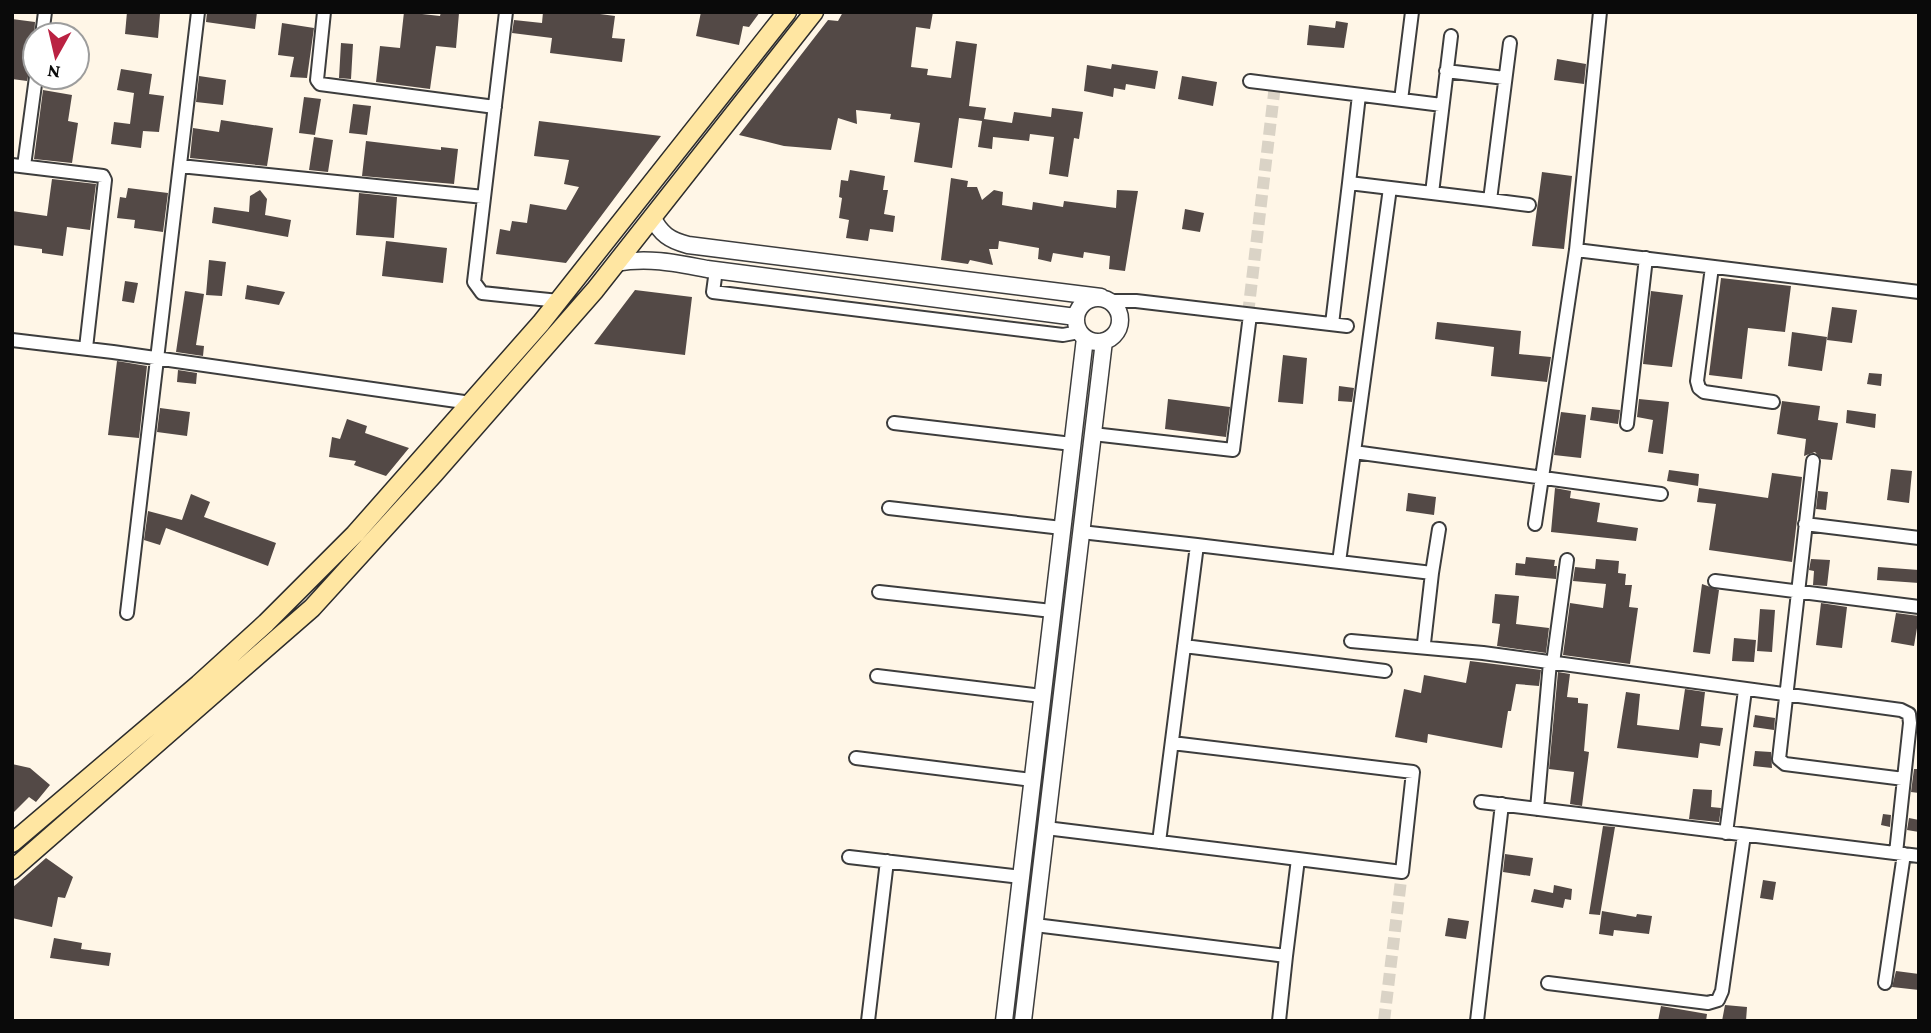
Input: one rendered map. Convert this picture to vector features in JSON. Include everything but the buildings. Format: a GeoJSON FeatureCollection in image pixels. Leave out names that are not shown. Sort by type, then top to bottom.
{"type":"FeatureCollection","features":[{"type":"Feature","properties":{"kind":"main road"},"geometry":{"type":"LineString","coordinates":[[12,843],[200,684],[355,534],[559,301],[787,12]]}},
{"type":"Feature","properties":{"kind":"main road"},"geometry":{"type":"LineString","coordinates":[[12,870],[312,608],[434,474],[616,263],[814,12]]}},
{"type":"Feature","properties":{"kind":"main road"},"geometry":{"type":"LineString","coordinates":[[679,148],[702,155]]}},
{"type":"Feature","properties":{"kind":"main road"},"geometry":{"type":"LineString","coordinates":[[418,463],[434,474]]}},
{"type":"Feature","properties":{"kind":"main road"},"geometry":{"type":"LineString","coordinates":[[266,623],[281,636]]}},
{"type":"Feature","properties":{"kind":"street"},"geometry":{"type":"LineString","coordinates":[[127,613],[198,12]]}},
{"type":"Feature","properties":{"kind":"street"},"geometry":{"type":"LineString","coordinates":[[324,12],[317,80],[320,84],[495,107]]}},
{"type":"Feature","properties":{"kind":"street"},"geometry":{"type":"LineString","coordinates":[[506,12],[474,282],[482,293],[559,301]]}},
{"type":"Feature","properties":{"kind":"street"},"geometry":{"type":"LineString","coordinates":[[1401,100],[1412,12]]}},
{"type":"Feature","properties":{"kind":"street"},"geometry":{"type":"LineString","coordinates":[[1535,524],[1576,250],[1600,12]]}},
{"type":"Feature","properties":{"kind":"street"},"geometry":{"type":"LineString","coordinates":[[1432,193],[1451,36]]}},
{"type":"Feature","properties":{"kind":"street"},"geometry":{"type":"LineString","coordinates":[[1490,200],[1510,44]]}},
{"type":"Feature","properties":{"kind":"street"},"geometry":{"type":"LineString","coordinates":[[1446,71],[1505,78]]}},
{"type":"Feature","properties":{"kind":"street"},"geometry":{"type":"LineString","coordinates":[[1250,81],[1442,105]]}},
{"type":"Feature","properties":{"kind":"street"},"geometry":{"type":"LineString","coordinates":[[33,91],[18,166],[103,176],[105,180],[86,348]]}},
{"type":"Feature","properties":{"kind":"street"},"geometry":{"type":"LineString","coordinates":[[1332,324],[1359,95]]}},
{"type":"Feature","properties":{"kind":"street"},"geometry":{"type":"LineString","coordinates":[[180,166],[484,197]]}},
{"type":"Feature","properties":{"kind":"street"},"geometry":{"type":"LineString","coordinates":[[1349,183],[1528,205]]}},
{"type":"Feature","properties":{"kind":"street"},"geometry":{"type":"LineString","coordinates":[[1339,562],[1390,188]]}},
{"type":"Feature","properties":{"kind":"street"},"geometry":{"type":"LineString","coordinates":[[652,217],[660,232],[671,241],[688,245],[1106,299],[1347,326]]}},
{"type":"Feature","properties":{"kind":"street"},"geometry":{"type":"LineString","coordinates":[[1576,250],[1919,292]]}},
{"type":"Feature","properties":{"kind":"street"},"geometry":{"type":"LineString","coordinates":[[1627,424],[1646,258]]}},
{"type":"Feature","properties":{"kind":"street"},"geometry":{"type":"LineString","coordinates":[[616,263],[646,259],[1080,329],[1098,342],[1113,336],[1118,328],[1120,318],[1117,308],[1106,299],[1084,302],[1080,329],[1072,444],[1004,1021]]}},
{"type":"Feature","properties":{"kind":"street"},"geometry":{"type":"LineString","coordinates":[[1712,267],[1697,381],[1699,388],[1704,392],[1773,402]]}},
{"type":"Feature","properties":{"kind":"street"},"geometry":{"type":"LineString","coordinates":[[716,270],[713,292],[1063,335],[1080,329]]}},
{"type":"Feature","properties":{"kind":"street"},"geometry":{"type":"LineString","coordinates":[[1093,434],[1233,450],[1250,314]]}},
{"type":"Feature","properties":{"kind":"street"},"geometry":{"type":"LineString","coordinates":[[12,340],[86,348],[471,403]]}},
{"type":"Feature","properties":{"kind":"street"},"geometry":{"type":"LineString","coordinates":[[1023,1021],[1104,341]]}},
{"type":"Feature","properties":{"kind":"street"},"geometry":{"type":"LineString","coordinates":[[894,424],[1072,444]]}},
{"type":"Feature","properties":{"kind":"street"},"geometry":{"type":"LineString","coordinates":[[1354,452],[1661,494]]}},
{"type":"Feature","properties":{"kind":"street"},"geometry":{"type":"LineString","coordinates":[[1813,461],[1779,759],[1782,762],[1904,779]]}},
{"type":"Feature","properties":{"kind":"street"},"geometry":{"type":"LineString","coordinates":[[889,508],[1062,528]]}},
{"type":"Feature","properties":{"kind":"street"},"geometry":{"type":"LineString","coordinates":[[1805,524],[1919,538]]}},
{"type":"Feature","properties":{"kind":"street"},"geometry":{"type":"LineString","coordinates":[[1424,643],[1439,529]]}},
{"type":"Feature","properties":{"kind":"street"},"geometry":{"type":"LineString","coordinates":[[1081,532],[1432,573]]}},
{"type":"Feature","properties":{"kind":"street"},"geometry":{"type":"LineString","coordinates":[[1159,842],[1198,545]]}},
{"type":"Feature","properties":{"kind":"street"},"geometry":{"type":"LineString","coordinates":[[1536,809],[1552,663],[1567,560]]}},
{"type":"Feature","properties":{"kind":"street"},"geometry":{"type":"LineString","coordinates":[[1715,581],[1919,607]]}},
{"type":"Feature","properties":{"kind":"street"},"geometry":{"type":"LineString","coordinates":[[879,592],[1052,611]]}},
{"type":"Feature","properties":{"kind":"street"},"geometry":{"type":"LineString","coordinates":[[1351,642],[1483,653],[1901,710],[1909,714],[1900,854],[1885,983]]}},
{"type":"Feature","properties":{"kind":"street"},"geometry":{"type":"LineString","coordinates":[[1184,646],[1385,671]]}},
{"type":"Feature","properties":{"kind":"street"},"geometry":{"type":"LineString","coordinates":[[877,676],[1042,696]]}},
{"type":"Feature","properties":{"kind":"street"},"geometry":{"type":"LineString","coordinates":[[1726,833],[1745,690]]}},
{"type":"Feature","properties":{"kind":"street"},"geometry":{"type":"LineString","coordinates":[[1046,828],[1402,872],[1414,766],[1172,743]]}},
{"type":"Feature","properties":{"kind":"street"},"geometry":{"type":"LineString","coordinates":[[856,758],[1032,779]]}},
{"type":"Feature","properties":{"kind":"street"},"geometry":{"type":"LineString","coordinates":[[1481,802],[1919,856]]}},
{"type":"Feature","properties":{"kind":"street"},"geometry":{"type":"LineString","coordinates":[[1477,1021],[1502,804]]}},
{"type":"Feature","properties":{"kind":"street"},"geometry":{"type":"LineString","coordinates":[[1548,983],[1708,1003],[1718,1000],[1722,991],[1744,835]]}},
{"type":"Feature","properties":{"kind":"street"},"geometry":{"type":"LineString","coordinates":[[849,857],[1021,877]]}},
{"type":"Feature","properties":{"kind":"street"},"geometry":{"type":"LineString","coordinates":[[1279,1021],[1298,859]]}},
{"type":"Feature","properties":{"kind":"street"},"geometry":{"type":"LineString","coordinates":[[868,1021],[887,861]]}},
{"type":"Feature","properties":{"kind":"street"},"geometry":{"type":"LineString","coordinates":[[1035,925],[1286,956]]}},
{"type":"Feature","properties":{"kind":"tunnel"},"geometry":{"type":"LineString","coordinates":[[1248,314],[1275,85]]}},
{"type":"Feature","properties":{"kind":"tunnel"},"geometry":{"type":"LineString","coordinates":[[1384,1021],[1402,872]]}}]}
